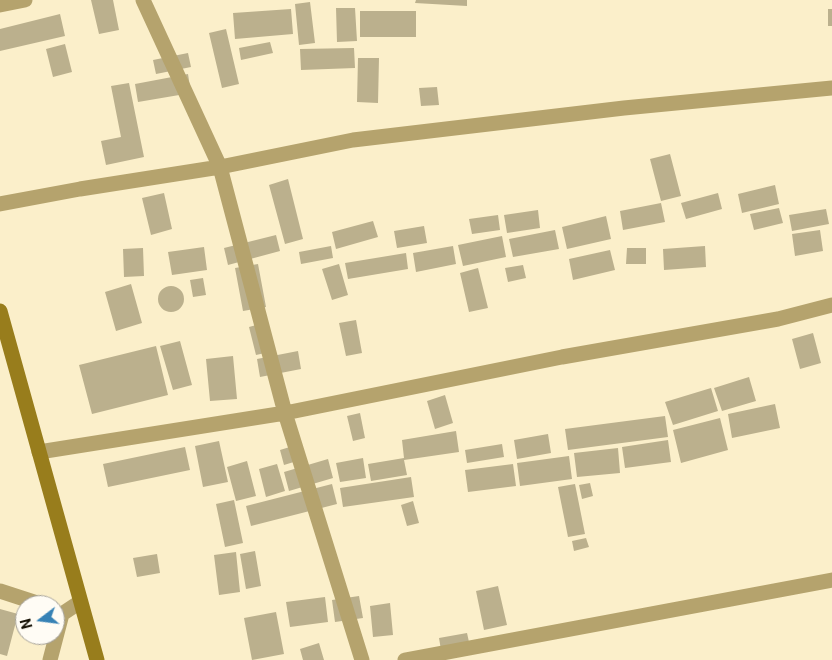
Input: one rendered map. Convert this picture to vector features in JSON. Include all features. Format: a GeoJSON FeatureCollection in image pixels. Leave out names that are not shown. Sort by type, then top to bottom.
{"type":"FeatureCollection","features":[{"type":"Feature","properties":{"kind":"street"},"geometry":{"type":"LineString","coordinates":[[0,5],[25,0]]}},
{"type":"Feature","properties":{"kind":"street"},"geometry":{"type":"LineString","coordinates":[[143,0],[220,167],[285,413],[362,660]]}},
{"type":"Feature","properties":{"kind":"street"},"geometry":{"type":"LineString","coordinates":[[0,204],[80,189],[220,167],[353,140],[624,108],[832,88]]}},
{"type":"Feature","properties":{"kind":"street"},"geometry":{"type":"LineString","coordinates":[[39,452],[285,413],[562,357],[778,319],[832,306]]}},
{"type":"Feature","properties":{"kind":"street"},"geometry":{"type":"LineString","coordinates":[[0,311],[6,354],[39,452],[97,660]]}},
{"type":"Feature","properties":{"kind":"street"},"geometry":{"type":"LineString","coordinates":[[405,660],[832,580]]}},
{"type":"Feature","properties":{"kind":"street"},"geometry":{"type":"LineString","coordinates":[[0,591],[15,596]]}},
{"type":"Feature","properties":{"kind":"street"},"geometry":{"type":"LineString","coordinates":[[65,609],[80,602]]}},
{"type":"Feature","properties":{"kind":"street"},"geometry":{"type":"LineString","coordinates":[[50,660],[53,645]]}},
{"type":"Feature","properties":{"kind":"building"},"geometry":{"type":"Polygon","coordinates":[[[91,0],[113,0],[119,30],[99,34],[91,0]]]}},
{"type":"Feature","properties":{"kind":"building"},"geometry":{"type":"Polygon","coordinates":[[[416,0],[467,0],[467,6],[415,3],[416,0]]]}},
{"type":"Feature","properties":{"kind":"building"},"geometry":{"type":"Polygon","coordinates":[[[310,2],[315,43],[299,45],[295,4],[310,2]]]}},
{"type":"Feature","properties":{"kind":"building"},"geometry":{"type":"Polygon","coordinates":[[[336,8],[355,8],[357,41],[337,42],[336,8]]]}},
{"type":"Feature","properties":{"kind":"building"},"geometry":{"type":"Polygon","coordinates":[[[291,9],[293,34],[235,39],[233,13],[291,9]]]}},
{"type":"Feature","properties":{"kind":"building"},"geometry":{"type":"Polygon","coordinates":[[[828,9],[832,9],[832,26],[828,26],[828,9]]]}},
{"type":"Feature","properties":{"kind":"building"},"geometry":{"type":"Polygon","coordinates":[[[360,11],[416,11],[416,37],[360,37],[360,11]]]}},
{"type":"Feature","properties":{"kind":"building"},"geometry":{"type":"Polygon","coordinates":[[[60,14],[65,36],[0,51],[0,29],[60,14]]]}},
{"type":"Feature","properties":{"kind":"building"},"geometry":{"type":"Polygon","coordinates":[[[226,29],[239,84],[222,88],[209,33],[226,29]]]}},
{"type":"Feature","properties":{"kind":"building"},"geometry":{"type":"Polygon","coordinates":[[[270,42],[273,53],[241,60],[239,48],[270,42]]]}},
{"type":"Feature","properties":{"kind":"building"},"geometry":{"type":"Polygon","coordinates":[[[65,44],[72,72],[53,77],[46,49],[65,44]]]}},
{"type":"Feature","properties":{"kind":"building"},"geometry":{"type":"Polygon","coordinates":[[[354,48],[355,68],[301,70],[300,49],[354,48]]]}},
{"type":"Feature","properties":{"kind":"building"},"geometry":{"type":"Polygon","coordinates":[[[188,53],[191,67],[156,74],[153,60],[188,53]]]}},
{"type":"Feature","properties":{"kind":"building"},"geometry":{"type":"Polygon","coordinates":[[[358,58],[379,58],[378,103],[357,102],[358,58]]]}},
{"type":"Feature","properties":{"kind":"building"},"geometry":{"type":"Polygon","coordinates":[[[188,74],[191,93],[138,102],[135,84],[188,74]]]}},
{"type":"Feature","properties":{"kind":"building"},"geometry":{"type":"Polygon","coordinates":[[[129,83],[144,157],[106,165],[101,141],[121,137],[111,86],[129,83]]]}},
{"type":"Feature","properties":{"kind":"building"},"geometry":{"type":"Polygon","coordinates":[[[437,87],[439,105],[421,106],[419,88],[437,87]]]}},
{"type":"Feature","properties":{"kind":"building"},"geometry":{"type":"Polygon","coordinates":[[[670,154],[681,196],[661,201],[650,159],[670,154]]]}},
{"type":"Feature","properties":{"kind":"building"},"geometry":{"type":"Polygon","coordinates":[[[288,179],[303,239],[285,244],[269,185],[288,179]]]}},
{"type":"Feature","properties":{"kind":"building"},"geometry":{"type":"Polygon","coordinates":[[[775,185],[779,204],[742,213],[738,194],[775,185]]]}},
{"type":"Feature","properties":{"kind":"building"},"geometry":{"type":"Polygon","coordinates":[[[164,193],[172,229],[151,235],[142,198],[164,193]]]}},
{"type":"Feature","properties":{"kind":"building"},"geometry":{"type":"Polygon","coordinates":[[[718,193],[722,209],[686,219],[681,203],[718,193]]]}},
{"type":"Feature","properties":{"kind":"building"},"geometry":{"type":"Polygon","coordinates":[[[661,203],[665,222],[623,230],[620,211],[661,203]]]}},
{"type":"Feature","properties":{"kind":"building"},"geometry":{"type":"Polygon","coordinates":[[[779,208],[783,223],[754,230],[750,214],[779,208]]]}},
{"type":"Feature","properties":{"kind":"building"},"geometry":{"type":"Polygon","coordinates":[[[826,209],[829,224],[792,231],[789,215],[826,209]]]}},
{"type":"Feature","properties":{"kind":"building"},"geometry":{"type":"Polygon","coordinates":[[[538,210],[540,228],[507,233],[504,215],[538,210]]]}},
{"type":"Feature","properties":{"kind":"building"},"geometry":{"type":"Polygon","coordinates":[[[498,215],[500,230],[472,234],[469,219],[498,215]]]}},
{"type":"Feature","properties":{"kind":"building"},"geometry":{"type":"Polygon","coordinates":[[[606,216],[611,239],[567,249],[562,227],[606,216]]]}},
{"type":"Feature","properties":{"kind":"building"},"geometry":{"type":"Polygon","coordinates":[[[373,221],[378,237],[336,249],[332,232],[373,221]]]}},
{"type":"Feature","properties":{"kind":"building"},"geometry":{"type":"Polygon","coordinates":[[[424,226],[427,243],[397,248],[394,231],[424,226]]]}},
{"type":"Feature","properties":{"kind":"building"},"geometry":{"type":"Polygon","coordinates":[[[555,230],[559,249],[513,257],[509,239],[555,230]]]}},
{"type":"Feature","properties":{"kind":"building"},"geometry":{"type":"Polygon","coordinates":[[[820,230],[823,251],[795,256],[792,234],[820,230]]]}},
{"type":"Feature","properties":{"kind":"building"},"geometry":{"type":"Polygon","coordinates":[[[276,235],[280,251],[228,265],[224,248],[276,235]]]}},
{"type":"Feature","properties":{"kind":"building"},"geometry":{"type":"Polygon","coordinates":[[[502,236],[506,257],[463,266],[458,245],[502,236]]]}},
{"type":"Feature","properties":{"kind":"building"},"geometry":{"type":"Polygon","coordinates":[[[331,246],[333,258],[301,264],[299,252],[331,246]]]}},
{"type":"Feature","properties":{"kind":"building"},"geometry":{"type":"Polygon","coordinates":[[[453,246],[456,264],[416,272],[413,253],[453,246]]]}},
{"type":"Feature","properties":{"kind":"building"},"geometry":{"type":"Polygon","coordinates":[[[705,246],[706,267],[664,270],[663,249],[705,246]]]}},
{"type":"Feature","properties":{"kind":"building"},"geometry":{"type":"Polygon","coordinates":[[[204,247],[207,270],[172,275],[168,252],[204,247]]]}},
{"type":"Feature","properties":{"kind":"building"},"geometry":{"type":"Polygon","coordinates":[[[143,248],[144,276],[124,277],[123,249],[143,248]]]}},
{"type":"Feature","properties":{"kind":"building"},"geometry":{"type":"Polygon","coordinates":[[[627,248],[646,248],[646,264],[626,264],[627,248]]]}},
{"type":"Feature","properties":{"kind":"building"},"geometry":{"type":"Polygon","coordinates":[[[610,250],[615,270],[573,280],[569,259],[610,250]]]}},
{"type":"Feature","properties":{"kind":"building"},"geometry":{"type":"Polygon","coordinates":[[[406,253],[408,269],[348,279],[345,263],[406,253]]]}},
{"type":"Feature","properties":{"kind":"building"},"geometry":{"type":"Polygon","coordinates":[[[258,264],[266,307],[243,311],[235,268],[258,264]]]}},
{"type":"Feature","properties":{"kind":"building"},"geometry":{"type":"Polygon","coordinates":[[[339,264],[348,295],[332,300],[322,269],[339,264]]]}},
{"type":"Feature","properties":{"kind":"building"},"geometry":{"type":"Polygon","coordinates":[[[523,265],[526,278],[508,282],[505,268],[523,265]]]}},
{"type":"Feature","properties":{"kind":"building"},"geometry":{"type":"Polygon","coordinates":[[[478,268],[488,308],[469,312],[460,273],[478,268]]]}},
{"type":"Feature","properties":{"kind":"building"},"geometry":{"type":"Polygon","coordinates":[[[203,278],[206,295],[193,297],[190,280],[203,278]]]}},
{"type":"Feature","properties":{"kind":"building"},"geometry":{"type":"Polygon","coordinates":[[[131,284],[142,323],[116,331],[105,292],[131,284]]]}},
{"type":"Feature","properties":{"kind":"building"},"geometry":{"type":"Polygon","coordinates":[[[171,286],[180,290],[184,299],[180,308],[171,312],[162,308],[158,299],[162,290],[171,286]]]}},
{"type":"Feature","properties":{"kind":"building"},"geometry":{"type":"Polygon","coordinates":[[[356,320],[362,353],[346,356],[339,323],[356,320]]]}},
{"type":"Feature","properties":{"kind":"building"},"geometry":{"type":"Polygon","coordinates":[[[267,322],[274,351],[256,355],[249,327],[267,322]]]}},
{"type":"Feature","properties":{"kind":"building"},"geometry":{"type":"Polygon","coordinates":[[[813,333],[821,363],[800,369],[792,339],[813,333]]]}},
{"type":"Feature","properties":{"kind":"building"},"geometry":{"type":"Polygon","coordinates":[[[180,341],[192,385],[173,390],[160,346],[180,341]]]}},
{"type":"Feature","properties":{"kind":"building"},"geometry":{"type":"Polygon","coordinates":[[[156,346],[168,395],[92,414],[79,365],[156,346]]]}},
{"type":"Feature","properties":{"kind":"building"},"geometry":{"type":"Polygon","coordinates":[[[298,351],[301,369],[260,377],[257,359],[298,351]]]}},
{"type":"Feature","properties":{"kind":"building"},"geometry":{"type":"Polygon","coordinates":[[[233,356],[237,399],[210,401],[206,359],[233,356]]]}},
{"type":"Feature","properties":{"kind":"building"},"geometry":{"type":"Polygon","coordinates":[[[749,377],[756,401],[722,411],[714,388],[749,377]]]}},
{"type":"Feature","properties":{"kind":"building"},"geometry":{"type":"Polygon","coordinates":[[[711,388],[718,411],[673,425],[665,402],[711,388]]]}},
{"type":"Feature","properties":{"kind":"building"},"geometry":{"type":"Polygon","coordinates":[[[445,395],[453,423],[435,429],[427,401],[445,395]]]}},
{"type":"Feature","properties":{"kind":"building"},"geometry":{"type":"Polygon","coordinates":[[[775,404],[780,428],[732,438],[728,414],[775,404]]]}},
{"type":"Feature","properties":{"kind":"building"},"geometry":{"type":"Polygon","coordinates":[[[360,413],[365,438],[353,441],[347,416],[360,413]]]}},
{"type":"Feature","properties":{"kind":"building"},"geometry":{"type":"Polygon","coordinates":[[[665,416],[668,437],[568,450],[565,429],[665,416]]]}},
{"type":"Feature","properties":{"kind":"building"},"geometry":{"type":"Polygon","coordinates":[[[720,418],[728,450],[681,463],[673,430],[720,418]]]}},
{"type":"Feature","properties":{"kind":"building"},"geometry":{"type":"Polygon","coordinates":[[[456,431],[459,452],[404,460],[407,475],[371,481],[368,464],[404,458],[402,440],[456,431]]]}},
{"type":"Feature","properties":{"kind":"building"},"geometry":{"type":"Polygon","coordinates":[[[548,434],[551,453],[517,459],[514,440],[548,434]]]}},
{"type":"Feature","properties":{"kind":"building"},"geometry":{"type":"Polygon","coordinates":[[[668,440],[671,462],[625,468],[622,447],[668,440]]]}},
{"type":"Feature","properties":{"kind":"building"},"geometry":{"type":"Polygon","coordinates":[[[219,441],[228,482],[203,487],[195,446],[219,441]]]}},
{"type":"Feature","properties":{"kind":"building"},"geometry":{"type":"Polygon","coordinates":[[[502,444],[504,457],[467,463],[465,450],[502,444]]]}},
{"type":"Feature","properties":{"kind":"building"},"geometry":{"type":"Polygon","coordinates":[[[293,446],[297,461],[284,465],[280,450],[293,446]]]}},
{"type":"Feature","properties":{"kind":"building"},"geometry":{"type":"Polygon","coordinates":[[[185,447],[190,470],[108,487],[103,464],[185,447]]]}},
{"type":"Feature","properties":{"kind":"building"},"geometry":{"type":"Polygon","coordinates":[[[618,448],[620,473],[577,477],[574,453],[618,448]]]}},
{"type":"Feature","properties":{"kind":"building"},"geometry":{"type":"Polygon","coordinates":[[[569,456],[572,479],[520,486],[517,463],[569,456]]]}},
{"type":"Feature","properties":{"kind":"building"},"geometry":{"type":"Polygon","coordinates":[[[363,458],[366,478],[340,482],[336,463],[363,458]]]}},
{"type":"Feature","properties":{"kind":"building"},"geometry":{"type":"Polygon","coordinates":[[[328,459],[333,478],[289,491],[284,472],[328,459]]]}},
{"type":"Feature","properties":{"kind":"building"},"geometry":{"type":"Polygon","coordinates":[[[247,461],[256,496],[236,501],[227,467],[247,461]]]}},
{"type":"Feature","properties":{"kind":"building"},"geometry":{"type":"Polygon","coordinates":[[[277,464],[285,491],[266,497],[259,469],[277,464]]]}},
{"type":"Feature","properties":{"kind":"building"},"geometry":{"type":"Polygon","coordinates":[[[513,464],[516,486],[468,492],[465,470],[513,464]]]}},
{"type":"Feature","properties":{"kind":"building"},"geometry":{"type":"Polygon","coordinates":[[[411,477],[414,497],[343,507],[340,488],[411,477]]]}},
{"type":"Feature","properties":{"kind":"building"},"geometry":{"type":"Polygon","coordinates":[[[590,483],[593,496],[582,499],[579,485],[590,483]]]}},
{"type":"Feature","properties":{"kind":"building"},"geometry":{"type":"Polygon","coordinates":[[[332,484],[337,504],[251,526],[246,506],[332,484]]]}},
{"type":"Feature","properties":{"kind":"building"},"geometry":{"type":"Polygon","coordinates":[[[575,484],[585,534],[568,537],[558,487],[575,484]]]}},
{"type":"Feature","properties":{"kind":"building"},"geometry":{"type":"Polygon","coordinates":[[[234,500],[243,543],[225,547],[216,504],[234,500]]]}},
{"type":"Feature","properties":{"kind":"building"},"geometry":{"type":"Polygon","coordinates":[[[413,501],[419,523],[407,526],[401,505],[413,501]]]}},
{"type":"Feature","properties":{"kind":"building"},"geometry":{"type":"Polygon","coordinates":[[[586,538],[589,547],[574,551],[572,541],[586,538]]]}},
{"type":"Feature","properties":{"kind":"building"},"geometry":{"type":"Polygon","coordinates":[[[255,551],[261,586],[246,589],[240,554],[255,551]]]}},
{"type":"Feature","properties":{"kind":"building"},"geometry":{"type":"Polygon","coordinates":[[[236,552],[240,592],[219,595],[214,555],[236,552]]]}},
{"type":"Feature","properties":{"kind":"building"},"geometry":{"type":"Polygon","coordinates":[[[157,554],[160,573],[137,577],[133,558],[157,554]]]}},
{"type":"Feature","properties":{"kind":"building"},"geometry":{"type":"Polygon","coordinates":[[[498,586],[507,625],[484,630],[476,591],[498,586]]]}},
{"type":"Feature","properties":{"kind":"building"},"geometry":{"type":"Polygon","coordinates":[[[359,596],[363,618],[335,622],[332,600],[359,596]]]}},
{"type":"Feature","properties":{"kind":"building"},"geometry":{"type":"Polygon","coordinates":[[[325,597],[328,622],[290,627],[286,602],[325,597]]]}},
{"type":"Feature","properties":{"kind":"building"},"geometry":{"type":"Polygon","coordinates":[[[390,603],[393,635],[373,637],[370,606],[390,603]]]}},
{"type":"Feature","properties":{"kind":"building"},"geometry":{"type":"Polygon","coordinates":[[[0,609],[15,613],[15,625],[7,656],[0,654],[0,609]]]}},
{"type":"Feature","properties":{"kind":"building"},"geometry":{"type":"Polygon","coordinates":[[[276,612],[284,654],[252,660],[244,618],[276,612]]]}},
{"type":"Feature","properties":{"kind":"building"},"geometry":{"type":"Polygon","coordinates":[[[467,633],[471,651],[442,656],[439,638],[467,633]]]}},
{"type":"Feature","properties":{"kind":"building"},"geometry":{"type":"Polygon","coordinates":[[[319,643],[324,660],[303,660],[300,649],[319,643]]]}}]}
